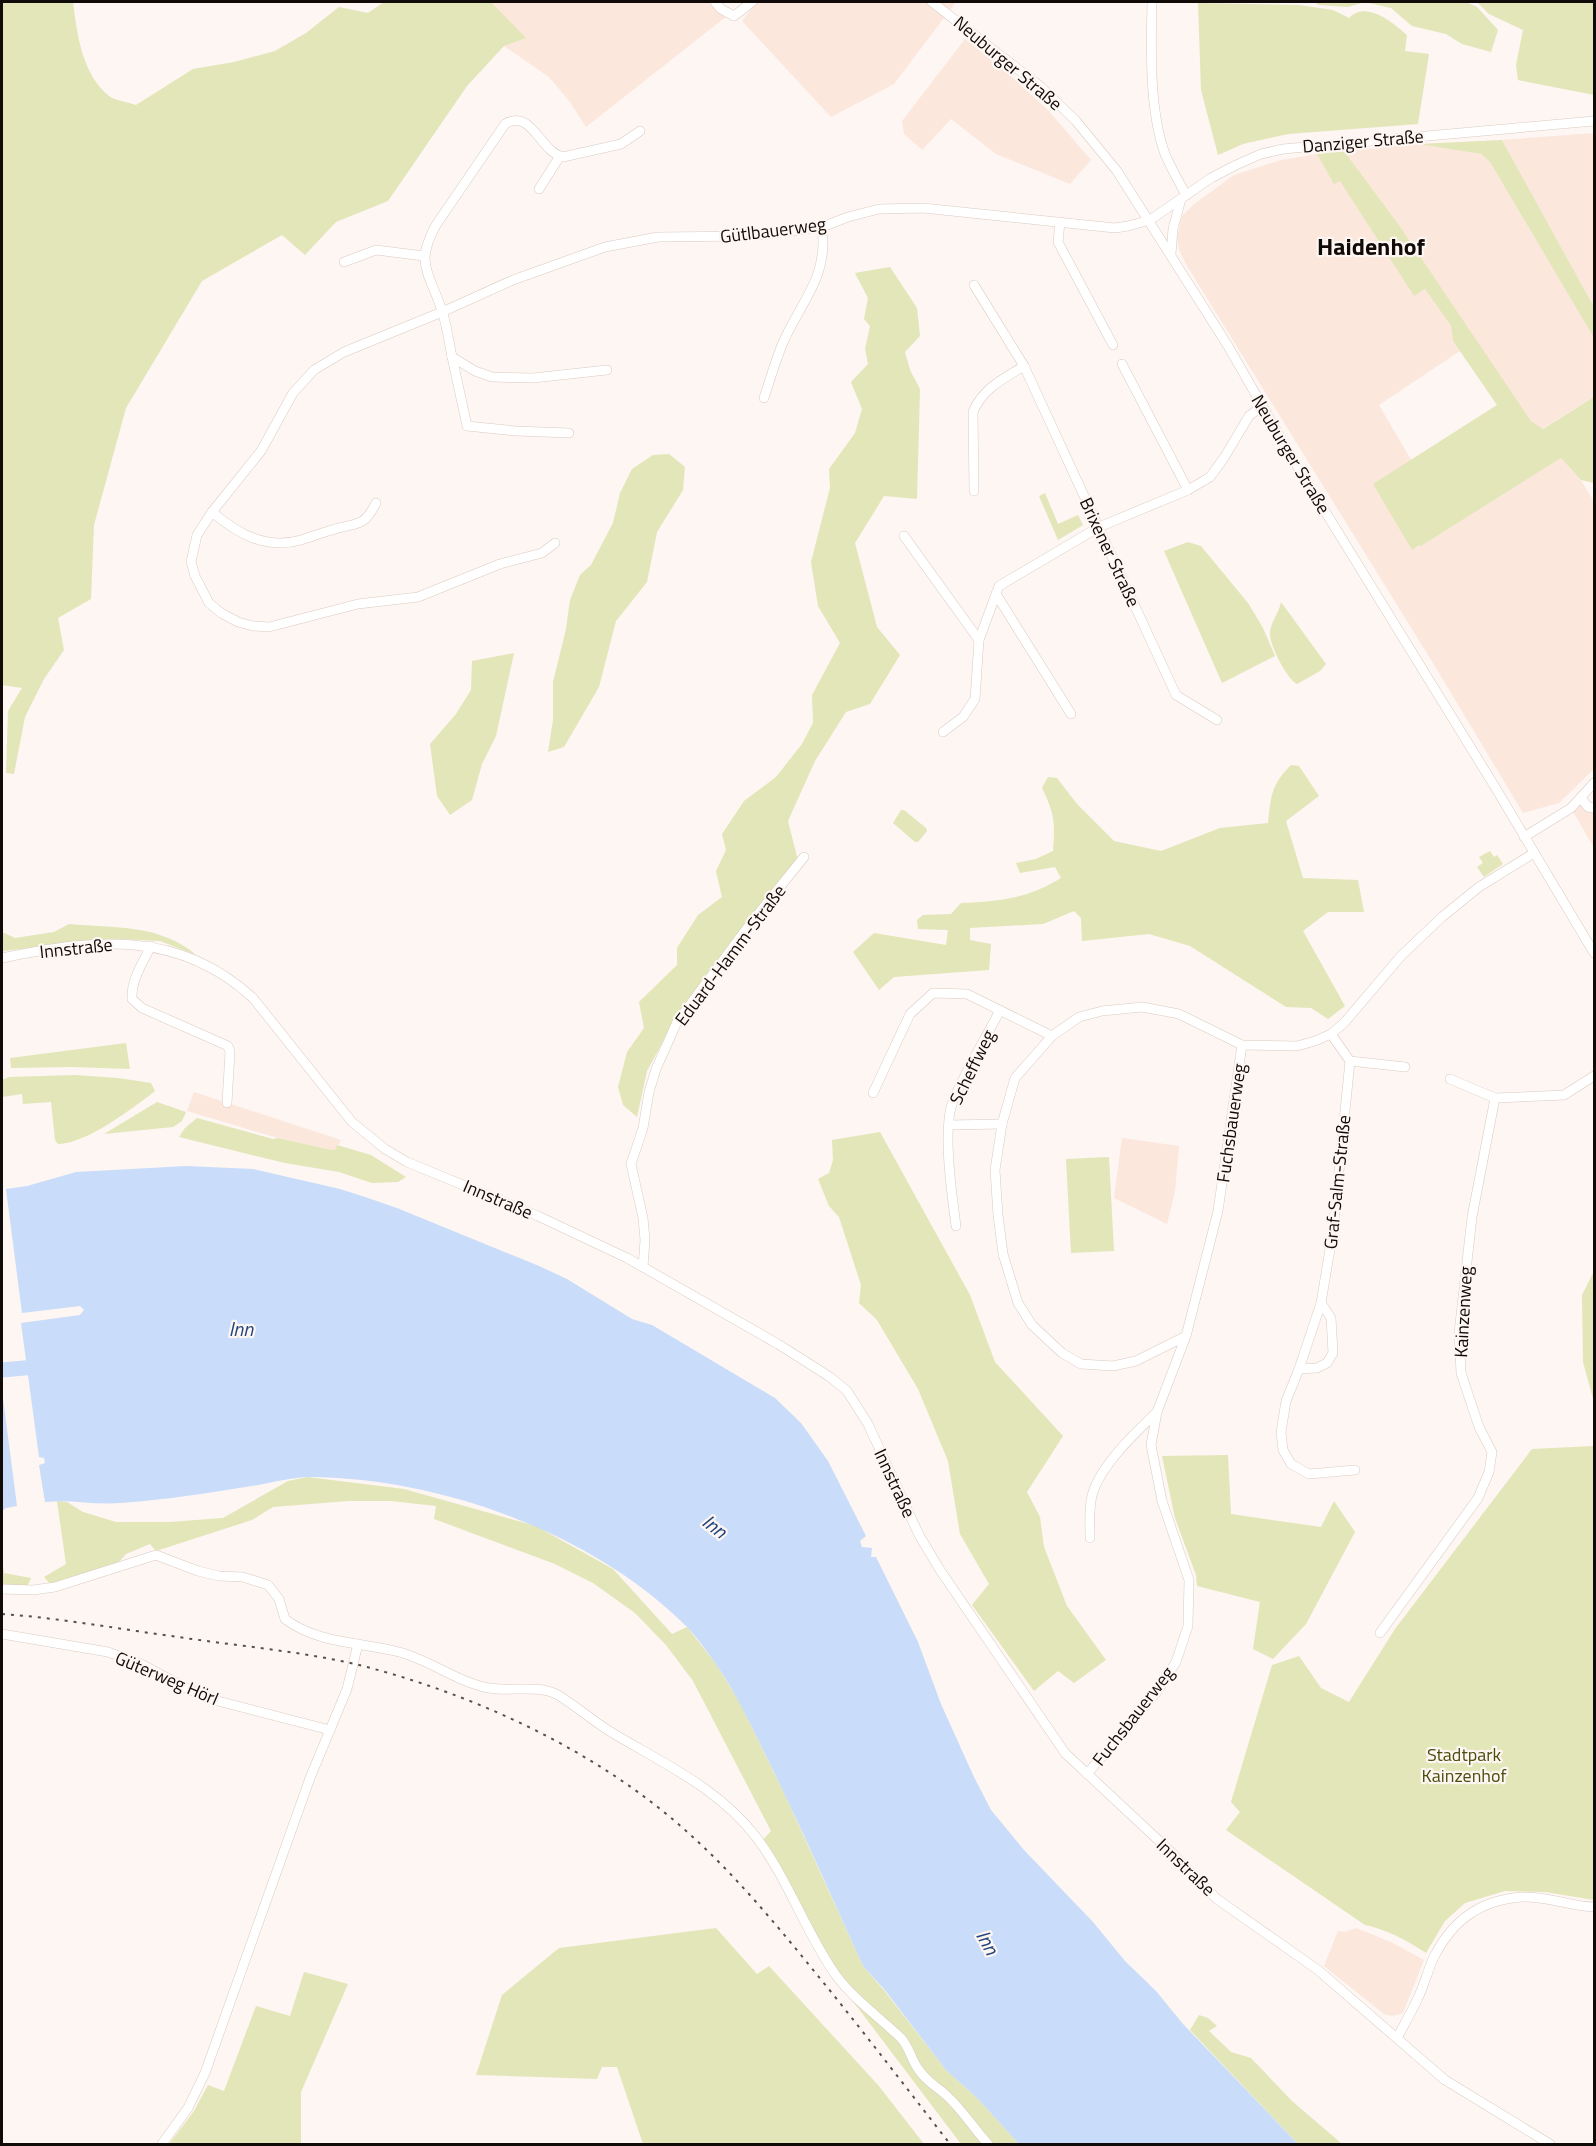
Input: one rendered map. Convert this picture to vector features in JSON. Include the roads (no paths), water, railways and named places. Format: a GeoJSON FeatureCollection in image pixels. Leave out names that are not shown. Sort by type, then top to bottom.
{"type":"FeatureCollection","features":[{"type":"Feature","properties":{"kind":"street"},"geometry":{"type":"LineString","coordinates":[[715,2],[728,14],[734,16],[746,9],[752,2]]}},
{"type":"Feature","properties":{"kind":"street","name":"Neuburger Straße"},"geometry":{"type":"LineString","coordinates":[[932,2],[1041,87],[1076,121],[1117,171],[1228,346],[1294,461],[1594,953]]}},
{"type":"Feature","properties":{"kind":"street"},"geometry":{"type":"LineString","coordinates":[[1152,2],[1153,77],[1158,125],[1165,152],[1184,197],[1173,229],[1171,254]]}},
{"type":"Feature","properties":{"kind":"street"},"geometry":{"type":"LineString","coordinates":[[569,433],[480,429],[468,426],[442,312],[427,276],[424,256],[436,225],[505,124],[516,119],[529,124],[550,150],[560,156],[572,156],[614,146],[630,139],[640,131]]}},
{"type":"Feature","properties":{"kind":"street","name":"Danziger Straße"},"geometry":{"type":"LineString","coordinates":[[1150,220],[1211,178],[1261,154],[1283,149],[1594,121]]}},
{"type":"Feature","properties":{"kind":"street"},"geometry":{"type":"LineString","coordinates":[[538,189],[560,156]]}},
{"type":"Feature","properties":{"kind":"street","name":"Gütlbauerweg"},"geometry":{"type":"LineString","coordinates":[[555,543],[542,553],[500,564],[418,597],[358,604],[312,614],[269,627],[238,622],[209,603],[195,576],[191,562],[197,535],[212,512],[261,451],[293,393],[314,370],[344,352],[513,280],[605,246],[658,237],[751,236],[822,227],[879,209],[923,208],[1115,228],[1150,220]]}},
{"type":"Feature","properties":{"kind":"street"},"geometry":{"type":"LineString","coordinates":[[1060,222],[1058,242],[1113,345]]}},
{"type":"Feature","properties":{"kind":"street"},"geometry":{"type":"LineString","coordinates":[[764,398],[783,344],[816,283],[825,245],[822,227]]}},
{"type":"Feature","properties":{"kind":"street"},"geometry":{"type":"LineString","coordinates":[[344,262],[376,250],[424,256]]}},
{"type":"Feature","properties":{"kind":"street","name":"Brixener Straße"},"geometry":{"type":"LineString","coordinates":[[975,285],[1024,366],[1176,695],[1217,720]]}},
{"type":"Feature","properties":{"kind":"street"},"geometry":{"type":"LineString","coordinates":[[452,357],[475,371],[492,377],[533,378],[607,370]]}},
{"type":"Feature","properties":{"kind":"street"},"geometry":{"type":"LineString","coordinates":[[1122,364],[1188,490]]}},
{"type":"Feature","properties":{"kind":"street"},"geometry":{"type":"LineString","coordinates":[[974,491],[973,412],[987,390],[1024,366]]}},
{"type":"Feature","properties":{"kind":"street"},"geometry":{"type":"LineString","coordinates":[[943,732],[963,717],[975,699],[979,640],[999,586],[1099,526],[1188,490],[1210,477],[1250,416],[1262,406]]}},
{"type":"Feature","properties":{"kind":"street"},"geometry":{"type":"LineString","coordinates":[[212,512],[232,529],[247,537],[266,543],[284,544],[358,524],[369,517],[376,503]]}},
{"type":"Feature","properties":{"kind":"street"},"geometry":{"type":"LineString","coordinates":[[904,536],[979,640]]}},
{"type":"Feature","properties":{"kind":"street"},"geometry":{"type":"LineString","coordinates":[[996,594],[1071,714]]}},
{"type":"Feature","properties":{"kind":"street"},"geometry":{"type":"LineString","coordinates":[[1524,837],[1571,808],[1594,783]]}},
{"type":"Feature","properties":{"kind":"street"},"geometry":{"type":"LineString","coordinates":[[1581,798],[1588,807],[1594,808]]}},
{"type":"Feature","properties":{"kind":"street","name":"Fuchsbauerweg"},"geometry":{"type":"LineString","coordinates":[[1087,1774],[1156,1694],[1176,1662],[1188,1626],[1189,1580],[1162,1500],[1151,1445],[1157,1412],[1181,1354],[1218,1211],[1242,1045],[1297,1046],[1331,1034],[1344,1023],[1401,956],[1442,917],[1479,887],[1534,853]]}},
{"type":"Feature","properties":{"kind":"street","name":"Eduard-Hamm-Straße"},"geometry":{"type":"LineString","coordinates":[[644,1267],[643,1218],[631,1164],[643,1128],[649,1092],[656,1070],[677,1022],[804,857]]}},
{"type":"Feature","properties":{"kind":"street","name":"Innstraße"},"geometry":{"type":"LineString","coordinates":[[2,958],[119,943],[173,951],[200,962],[237,983],[272,1019],[352,1122],[385,1149],[407,1162],[538,1216],[644,1267],[778,1344],[830,1377],[847,1391],[868,1424],[919,1535],[940,1570],[1055,1739],[1087,1774],[1171,1852],[1217,1899],[1318,1970],[1445,2080],[1550,2145]]}},
{"type":"Feature","properties":{"kind":"street"},"geometry":{"type":"LineString","coordinates":[[151,946],[137,973],[132,989],[132,999],[142,1008],[228,1046],[230,1052],[227,1103]]}},
{"type":"Feature","properties":{"kind":"street"},"geometry":{"type":"LineString","coordinates":[[873,1093],[910,1014],[933,993],[967,994],[1052,1036]]}},
{"type":"Feature","properties":{"kind":"street"},"geometry":{"type":"LineString","coordinates":[[1186,1336],[1136,1361],[1113,1366],[1082,1364],[1062,1353],[1032,1325],[1018,1303],[1002,1254],[995,1170],[1002,1124],[1015,1078],[1052,1036],[1079,1017],[1102,1011],[1142,1007],[1179,1014],[1242,1045]]}},
{"type":"Feature","properties":{"kind":"street","name":"Scheffweg"},"geometry":{"type":"LineString","coordinates":[[956,1226],[949,1177],[949,1125],[952,1103],[1000,1010]]}},
{"type":"Feature","properties":{"kind":"street"},"geometry":{"type":"LineString","coordinates":[[1331,1034],[1350,1061],[1405,1067]]}},
{"type":"Feature","properties":{"kind":"street","name":"Graf-Salm-Straße"},"geometry":{"type":"LineString","coordinates":[[1350,1061],[1333,1231],[1321,1303],[1286,1401],[1281,1432],[1283,1450],[1292,1464],[1309,1474],[1355,1470]]}},
{"type":"Feature","properties":{"kind":"street"},"geometry":{"type":"LineString","coordinates":[[1450,1079],[1495,1098],[1564,1095],[1594,1076]]}},
{"type":"Feature","properties":{"kind":"street","name":"Kainzenweg"},"geometry":{"type":"LineString","coordinates":[[1380,1633],[1479,1498],[1489,1472],[1492,1452],[1479,1427],[1461,1373],[1459,1334],[1472,1216],[1495,1098]]}},
{"type":"Feature","properties":{"kind":"street","name":"Scheffweg"},"geometry":{"type":"LineString","coordinates":[[949,1125],[1002,1124]]}},
{"type":"Feature","properties":{"kind":"street"},"geometry":{"type":"LineString","coordinates":[[1299,1369],[1317,1368],[1327,1363],[1333,1353],[1331,1318],[1321,1303]]}},
{"type":"Feature","properties":{"kind":"street","name":"Fuchsbauerweg"},"geometry":{"type":"LineString","coordinates":[[1090,1538],[1091,1499],[1105,1469],[1133,1435],[1157,1412]]}},
{"type":"Feature","properties":{"kind":"street"},"geometry":{"type":"LineString","coordinates":[[2,1588],[33,1590],[55,1587],[156,1555],[198,1571],[219,1576],[243,1577],[268,1585],[279,1599],[285,1619],[322,1638],[400,1652],[488,1688],[543,1690],[557,1695],[612,1733],[701,1786],[725,1804],[756,1837],[770,1857],[835,1974],[867,2009],[903,2040],[918,2070],[946,2095],[988,2145]]}},
{"type":"Feature","properties":{"kind":"street","name":"Güterweg Hörl"},"geometry":{"type":"LineString","coordinates":[[2,1634],[108,1652],[141,1664],[188,1689],[218,1701],[330,1730]]}},
{"type":"Feature","properties":{"kind":"street"},"geometry":{"type":"LineString","coordinates":[[162,2145],[188,2108],[206,2073],[310,1778],[347,1689],[358,1644]]}},
{"type":"Feature","properties":{"kind":"street"},"geometry":{"type":"LineString","coordinates":[[1397,2038],[1418,1997],[1434,1956],[1458,1921],[1472,1911],[1493,1903],[1521,1897],[1550,1899],[1594,1907]]}},
{"type":"Feature","properties":{"kind":"water","name":"Inn"},"geometry":{"type":"Polygon","coordinates":[[[186,1166],[253,1169],[340,1189],[397,1208],[567,1279],[632,1319],[652,1325],[775,1398],[801,1423],[828,1461],[866,1536],[860,1541],[862,1547],[872,1548],[871,1557],[876,1557],[918,1642],[941,1704],[991,1810],[1024,1850],[1093,1922],[1125,1961],[1156,1991],[1183,2024],[1298,2144],[1019,2144],[978,2099],[946,2070],[884,1989],[863,1966],[750,1724],[730,1687],[701,1643],[685,1625],[648,1592],[606,1563],[560,1538],[512,1517],[462,1500],[411,1488],[360,1480],[303,1477],[202,1494],[136,1502],[45,1502],[39,1465],[45,1463],[44,1458],[39,1457],[21,1323],[80,1315],[84,1310],[80,1306],[22,1313],[6,1189],[27,1186],[76,1172],[186,1166]]]}},
{"type":"Feature","properties":{"kind":"water"},"geometry":{"type":"Polygon","coordinates":[[[2,1391],[17,1506],[2,1511],[2,1391]]]}},
{"type":"Feature","properties":{"kind":"waterway","name":"Inn"},"geometry":{"type":"LineString","coordinates":[[2,1370],[46,1366]]}},
{"type":"Feature","properties":{"kind":"railway"},"geometry":{"type":"LineString","coordinates":[[2,1614],[292,1652],[359,1665],[402,1677],[489,1709],[572,1750],[649,1800],[684,1829],[721,1865],[807,1962],[950,2144]]}},
{"type":"Feature","properties":{"kind":"district","name":"Haidenhof"},"geometry":{"type":"Point","coordinates":[1371,246]}},
{"type":"Feature","properties":{"kind":"park label","name":"Stadtpark Kainzenhof"},"geometry":{"type":"Point","coordinates":[1464,1764]}}]}
